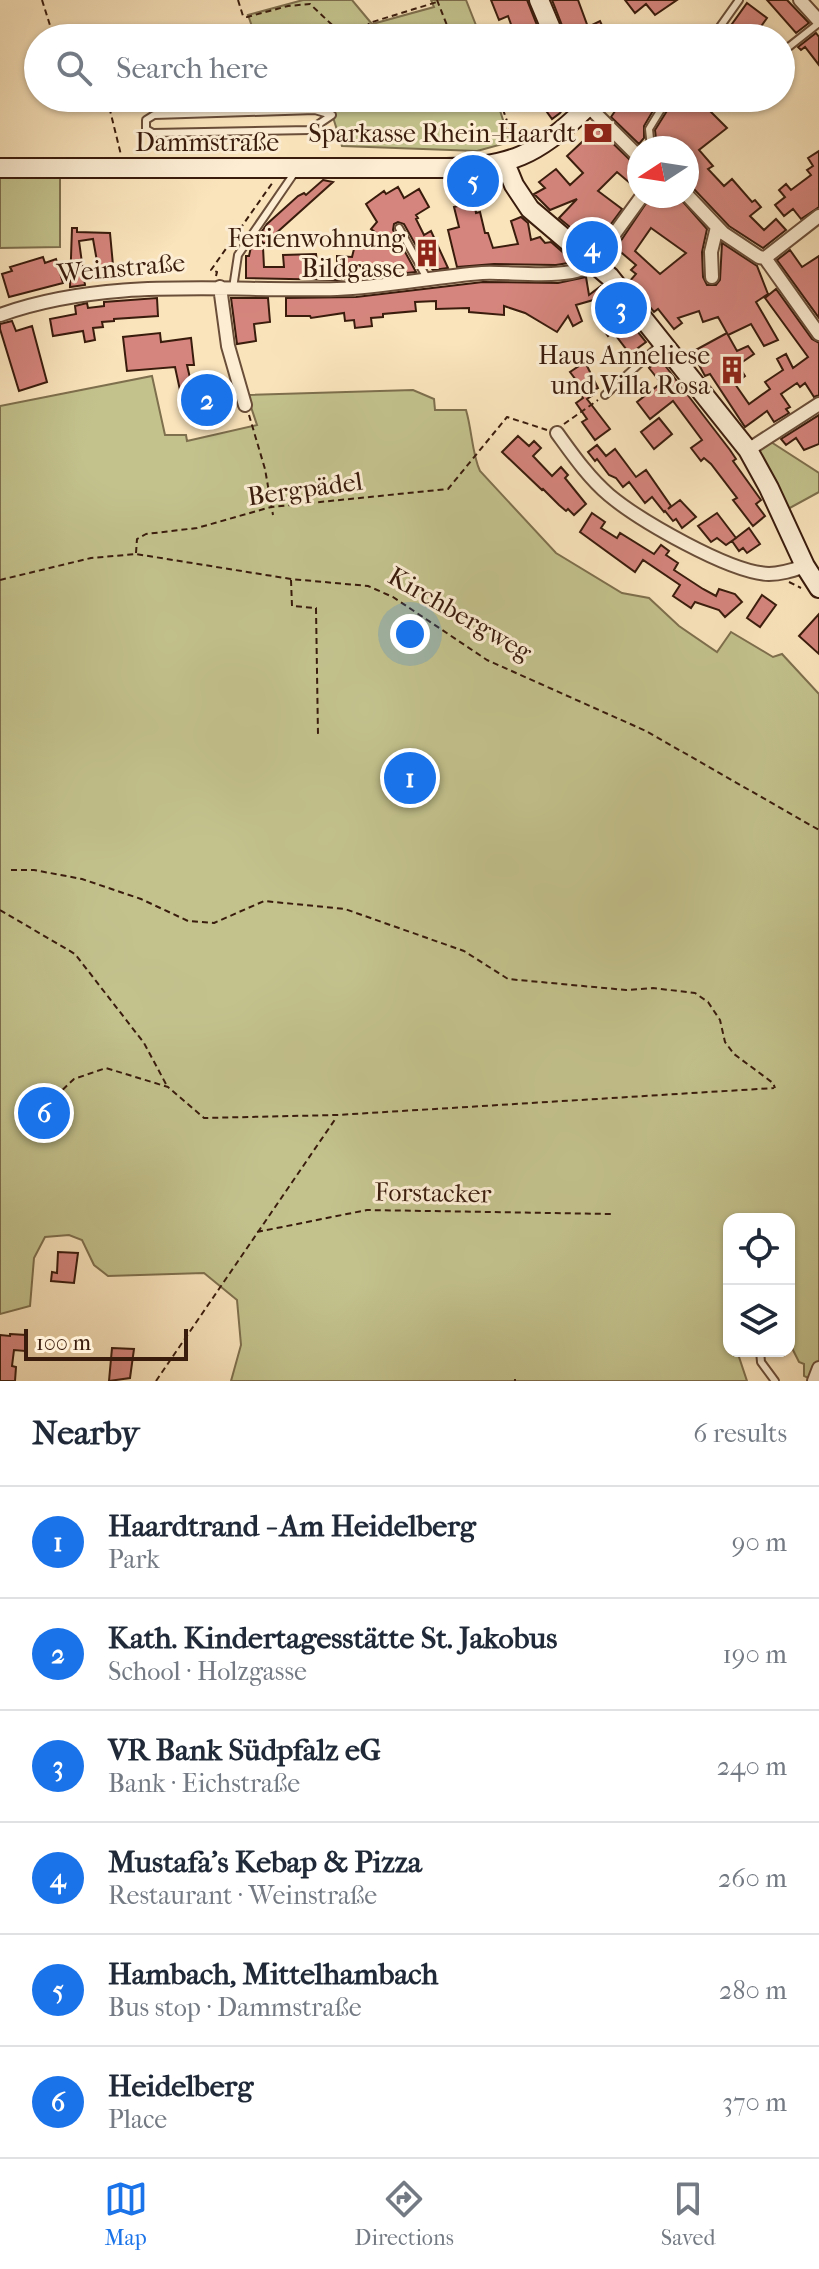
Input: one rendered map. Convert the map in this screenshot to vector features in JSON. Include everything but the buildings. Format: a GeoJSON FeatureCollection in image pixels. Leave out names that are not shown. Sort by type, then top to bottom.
{"type":"FeatureCollection","features":[{"type":"Feature","properties":{"kind":"street"},"geometry":{"type":"LineString","coordinates":[[539,0],[549,24]]}},
{"type":"Feature","properties":{"kind":"street"},"geometry":{"type":"LineString","coordinates":[[800,0],[819,22]]}},
{"type":"Feature","properties":{"kind":"street","name":"Dammstraße"},"geometry":{"type":"LineString","coordinates":[[0,168],[461,168],[505,163],[523,156],[581,112]]}},
{"type":"Feature","properties":{"kind":"street"},"geometry":{"type":"LineString","coordinates":[[594,112],[627,145]]}},
{"type":"Feature","properties":{"kind":"street"},"geometry":{"type":"LineString","coordinates":[[505,163],[514,185],[530,209],[610,277],[748,450],[812,578]]}},
{"type":"Feature","properties":{"kind":"street"},"geometry":{"type":"LineString","coordinates":[[594,262],[633,208]]}},
{"type":"Feature","properties":{"kind":"street"},"geometry":{"type":"LineString","coordinates":[[699,208],[737,244],[765,258],[819,334]]}},
{"type":"Feature","properties":{"kind":"street"},"geometry":{"type":"LineString","coordinates":[[765,258],[819,216]]}},
{"type":"Feature","properties":{"kind":"street"},"geometry":{"type":"LineString","coordinates":[[712,277],[711,252],[717,227]]}},
{"type":"Feature","properties":{"kind":"street","name":"Weinstraße"},"geometry":{"type":"LineString","coordinates":[[0,315],[41,302],[101,292],[227,288],[339,289],[501,272],[570,273],[590,267],[594,262]]}},
{"type":"Feature","properties":{"kind":"street"},"geometry":{"type":"LineString","coordinates":[[227,288],[228,346],[245,405]]}},
{"type":"Feature","properties":{"kind":"street"},"geometry":{"type":"LineString","coordinates":[[748,450],[819,404]]}},
{"type":"Feature","properties":{"kind":"street"},"geometry":{"type":"LineString","coordinates":[[557,433],[596,482],[627,508],[714,556],[758,573],[812,578]]}},
{"type":"Feature","properties":{"kind":"street"},"geometry":{"type":"LineString","coordinates":[[814,1381],[819,1368]]}},
{"type":"Feature","properties":{"kind":"lane"},"geometry":{"type":"LineString","coordinates":[[722,24],[739,0]]}},
{"type":"Feature","properties":{"kind":"lane"},"geometry":{"type":"LineString","coordinates":[[795,42],[819,22]]}},
{"type":"Feature","properties":{"kind":"lane"},"geometry":{"type":"LineString","coordinates":[[251,112],[154,115],[146,120],[146,129],[153,133],[310,130],[332,115]]}},
{"type":"Feature","properties":{"kind":"lane"},"geometry":{"type":"LineString","coordinates":[[322,112],[332,115]]}},
{"type":"Feature","properties":{"kind":"lane"},"geometry":{"type":"LineString","coordinates":[[650,136],[649,129],[659,112]]}},
{"type":"Feature","properties":{"kind":"lane"},"geometry":{"type":"LineString","coordinates":[[227,288],[238,255],[290,168]]}},
{"type":"Feature","properties":{"kind":"lane"},"geometry":{"type":"LineString","coordinates":[[399,228],[428,280]]}},
{"type":"Feature","properties":{"kind":"lane"},"geometry":{"type":"LineString","coordinates":[[605,395],[663,342]]}},
{"type":"Feature","properties":{"kind":"lane"},"geometry":{"type":"LineString","coordinates":[[761,1357],[775,1381]]}},
{"type":"Feature","properties":{"kind":"path"},"geometry":{"type":"LineString","coordinates":[[42,0],[50,24]]}},
{"type":"Feature","properties":{"kind":"path"},"geometry":{"type":"LineString","coordinates":[[238,0],[243,16],[310,4],[331,24]]}},
{"type":"Feature","properties":{"kind":"path"},"geometry":{"type":"LineString","coordinates":[[369,24],[437,1],[446,24]]}},
{"type":"Feature","properties":{"kind":"path"},"geometry":{"type":"LineString","coordinates":[[110,112],[123,168]]}},
{"type":"Feature","properties":{"kind":"path"},"geometry":{"type":"LineString","coordinates":[[504,112],[523,156]]}},
{"type":"Feature","properties":{"kind":"path"},"geometry":{"type":"LineString","coordinates":[[211,270],[290,168]]}},
{"type":"Feature","properties":{"kind":"path"},"geometry":{"type":"LineString","coordinates":[[557,433],[567,419],[605,395]]}},
{"type":"Feature","properties":{"kind":"path"},"geometry":{"type":"LineString","coordinates":[[245,405],[257,434],[273,515]]}},
{"type":"Feature","properties":{"kind":"path","name":"Bergpädel"},"geometry":{"type":"LineString","coordinates":[[136,554],[137,539],[146,534],[197,528],[271,507],[448,489],[507,417],[557,433]]}},
{"type":"Feature","properties":{"kind":"path","name":"Kirchbergweg"},"geometry":{"type":"LineString","coordinates":[[0,580],[76,561],[136,554],[379,590],[439,626],[487,660],[646,731],[819,830]]}},
{"type":"Feature","properties":{"kind":"path"},"geometry":{"type":"LineString","coordinates":[[771,574],[812,578]]}},
{"type":"Feature","properties":{"kind":"path"},"geometry":{"type":"LineString","coordinates":[[291,579],[292,606],[316,608],[318,735]]}},
{"type":"Feature","properties":{"kind":"path"},"geometry":{"type":"LineString","coordinates":[[0,910],[75,954],[144,1043],[168,1087],[204,1118],[337,1115],[775,1088],[773,1083],[734,1054],[725,1042],[720,1020],[708,1002],[695,993],[508,979],[464,951],[345,909],[264,901],[214,923],[188,921],[141,899],[82,879],[34,870],[11,870]]}},
{"type":"Feature","properties":{"kind":"path"},"geometry":{"type":"LineString","coordinates":[[44,1113],[74,1079],[106,1068],[168,1087]]}},
{"type":"Feature","properties":{"kind":"path"},"geometry":{"type":"LineString","coordinates":[[156,1381],[337,1115]]}},
{"type":"Feature","properties":{"kind":"path","name":"Forstacker"},"geometry":{"type":"LineString","coordinates":[[257,1232],[367,1210],[612,1214]]}},
{"type":"Feature","properties":{"kind":"shaded area"},"geometry":{"type":"Polygon","coordinates":[[[303,0],[352,0],[372,24],[251,24],[248,15],[303,0]]]}},
{"type":"Feature","properties":{"kind":"shaded area"},"geometry":{"type":"Polygon","coordinates":[[[431,0],[466,0],[475,24],[372,24],[434,7],[431,0]]]}},
{"type":"Feature","properties":{"kind":"shaded area"},"geometry":{"type":"Polygon","coordinates":[[[331,112],[500,112],[510,142],[477,151],[342,146],[331,112]]]}},
{"type":"Feature","properties":{"kind":"shaded area"},"geometry":{"type":"Polygon","coordinates":[[[0,173],[60,174],[60,247],[0,248],[0,173]]]}},
{"type":"Feature","properties":{"kind":"shaded area"},"geometry":{"type":"Polygon","coordinates":[[[152,376],[165,435],[186,435],[187,441],[257,425],[247,395],[413,390],[434,399],[435,410],[466,410],[480,471],[556,553],[622,593],[649,598],[679,626],[717,652],[731,632],[773,657],[782,654],[819,694],[819,1361],[810,1379],[804,1376],[804,1364],[795,1354],[795,1213],[723,1213],[723,1357],[739,1357],[747,1381],[231,1381],[241,1345],[237,1300],[204,1273],[108,1276],[94,1265],[82,1240],[69,1235],[45,1237],[34,1258],[30,1306],[0,1314],[0,406],[152,376]]]}},
{"type":"Feature","properties":{"kind":"shaded area"},"geometry":{"type":"Polygon","coordinates":[[[771,442],[819,473],[819,492],[788,509],[759,451],[771,442]]]}},
{"type":"Feature","properties":{"kind":"place","name":"Sparkasse Rhein-Haardt"},"geometry":{"type":"Point","coordinates":[598,133]}},
{"type":"Feature","properties":{"kind":"place","name":"Hambach, Mittelhambach"},"geometry":{"type":"Point","coordinates":[473,181]}},
{"type":"Feature","properties":{"kind":"place","name":"Mustafa's Kebap & Pizza"},"geometry":{"type":"Point","coordinates":[592,247]}},
{"type":"Feature","properties":{"kind":"place","name":"Ferienwohnung Bildgasse"},"geometry":{"type":"Point","coordinates":[427,253]}},
{"type":"Feature","properties":{"kind":"place","name":"VR Bank Südpfalz eG"},"geometry":{"type":"Point","coordinates":[621,308]}},
{"type":"Feature","properties":{"kind":"place","name":"Haus Anneliese und Villa Rosa"},"geometry":{"type":"Point","coordinates":[732,370]}},
{"type":"Feature","properties":{"kind":"place","name":"Kath. Kindertagesstätte St. Jakobus"},"geometry":{"type":"Point","coordinates":[207,400]}},
{"type":"Feature","properties":{"kind":"place","name":"Haardtrand - Am Heidelberg"},"geometry":{"type":"Point","coordinates":[410,778]}},
{"type":"Feature","properties":{"kind":"place","name":"Heidelberg"},"geometry":{"type":"Point","coordinates":[44,1113]}}]}
